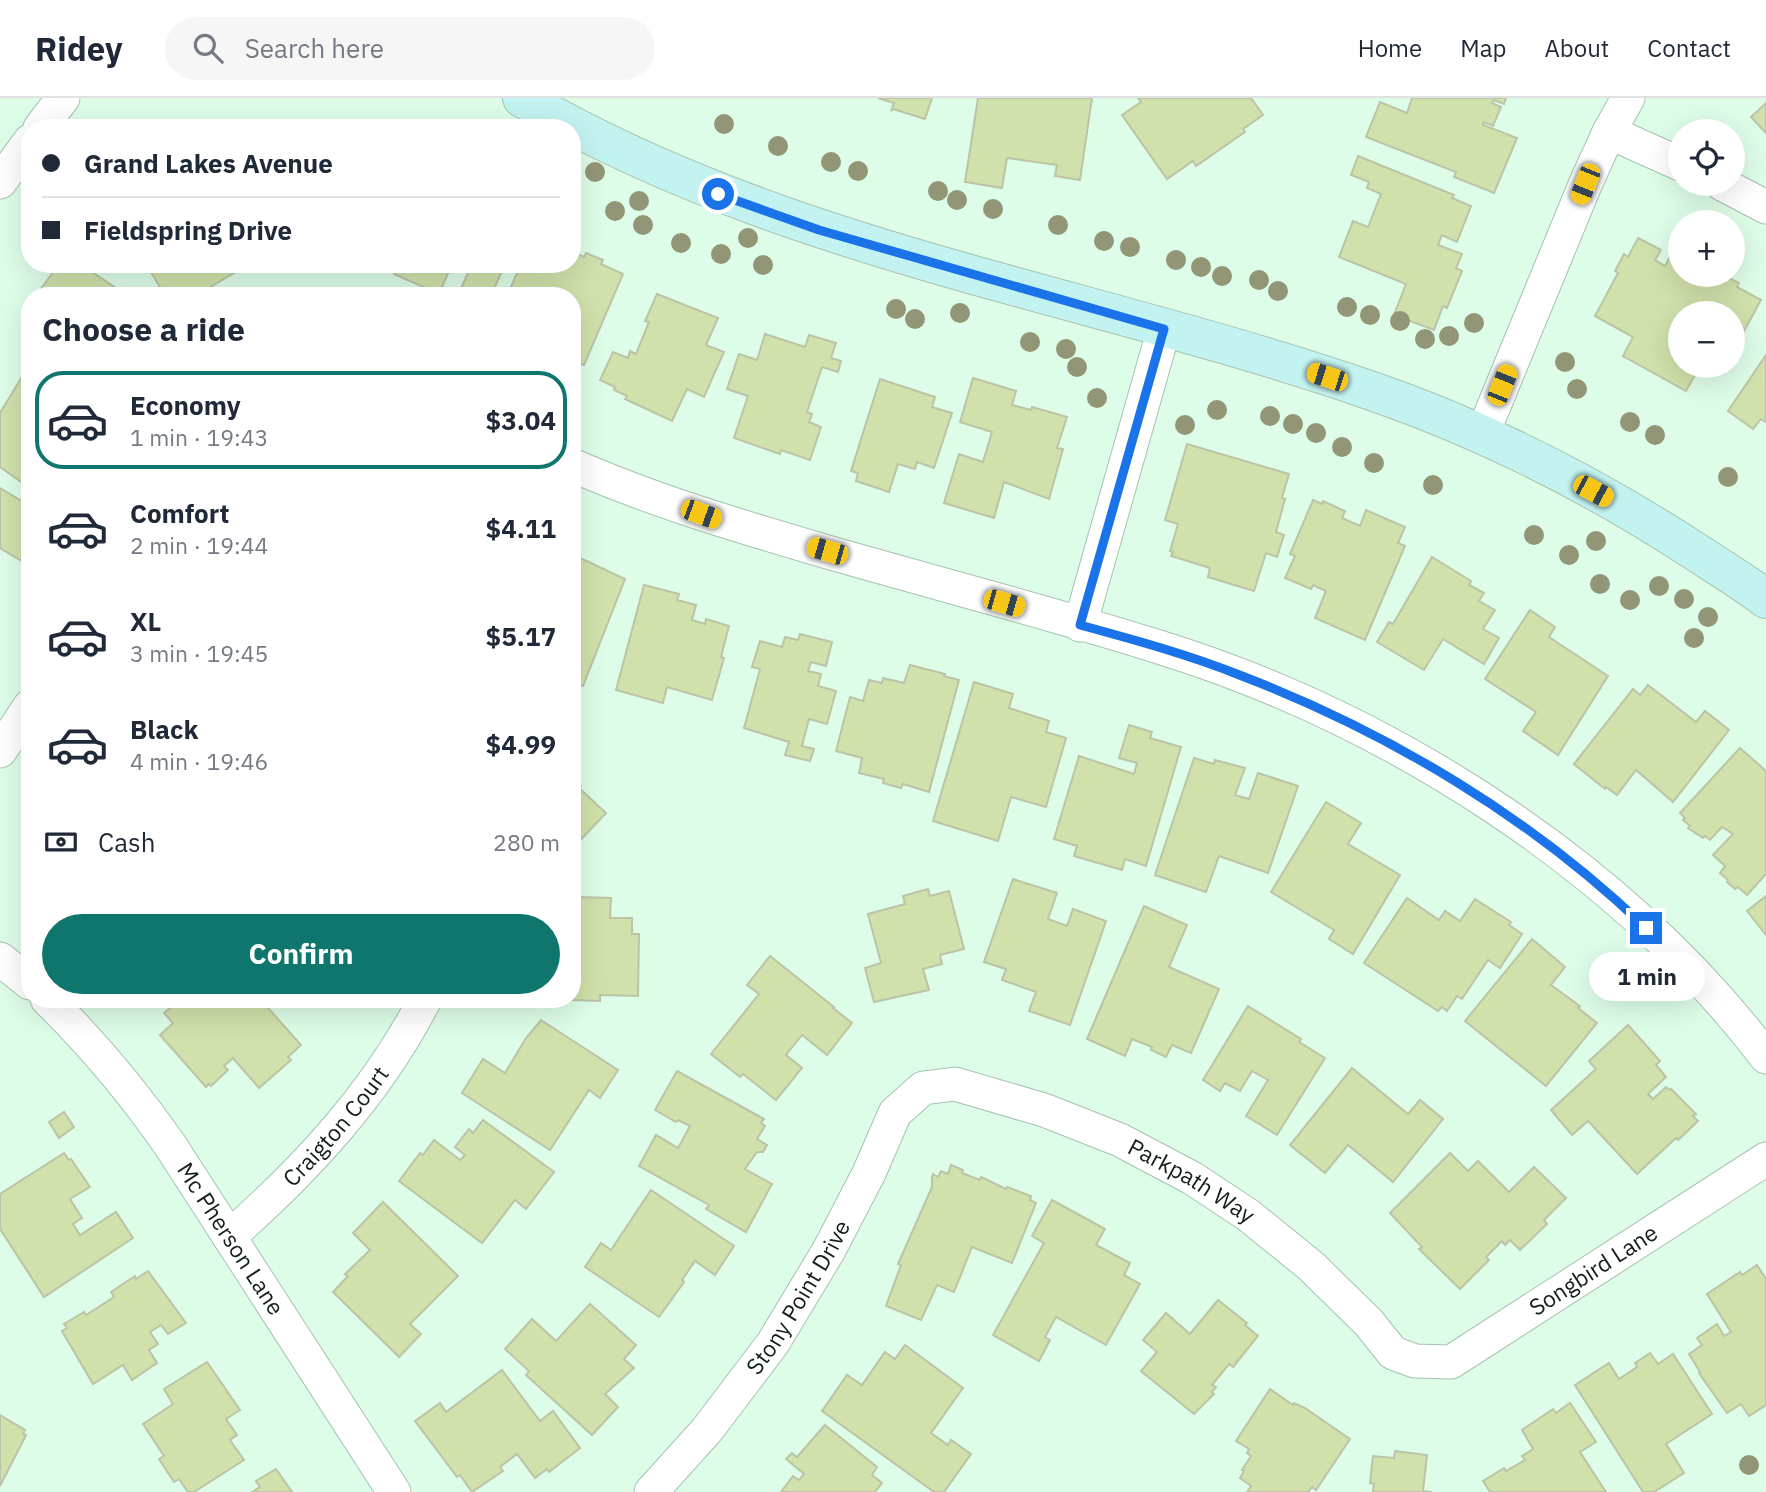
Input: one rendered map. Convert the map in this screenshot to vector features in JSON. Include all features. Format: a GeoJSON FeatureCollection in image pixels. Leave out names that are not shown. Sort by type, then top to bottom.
{"type":"FeatureCollection","features":[{"type":"Feature","properties":{"kind":"street"},"geometry":{"type":"LineString","coordinates":[[47,119],[63,98]]}},
{"type":"Feature","properties":{"kind":"street"},"geometry":{"type":"LineString","coordinates":[[522,98],[563,119]]}},
{"type":"Feature","properties":{"kind":"street"},"geometry":{"type":"LineString","coordinates":[[1482,435],[1585,184],[1628,98]]}},
{"type":"Feature","properties":{"kind":"street"},"geometry":{"type":"LineString","coordinates":[[581,128],[718,194],[819,230],[1281,362],[1374,392],[1482,435],[1546,465],[1640,516],[1766,599]]}},
{"type":"Feature","properties":{"kind":"street"},"geometry":{"type":"LineString","coordinates":[[1609,132],[1668,159]]}},
{"type":"Feature","properties":{"kind":"street"},"geometry":{"type":"LineString","coordinates":[[0,182],[21,153]]}},
{"type":"Feature","properties":{"kind":"street"},"geometry":{"type":"LineString","coordinates":[[1745,196],[1766,207]]}},
{"type":"Feature","properties":{"kind":"street"},"geometry":{"type":"LineString","coordinates":[[1080,625],[1164,329]]}},
{"type":"Feature","properties":{"kind":"street"},"geometry":{"type":"LineString","coordinates":[[581,469],[725,522],[1159,647],[1241,675],[1322,709],[1419,760],[1493,806],[1563,857],[1630,913],[1693,974],[1766,1057]]}},
{"type":"Feature","properties":{"kind":"street"},"geometry":{"type":"LineString","coordinates":[[0,751],[21,720]]}},
{"type":"Feature","properties":{"kind":"street"},"geometry":{"type":"LineString","coordinates":[[0,959],[21,976]]}},
{"type":"Feature","properties":{"kind":"street","name":"Mc Pherson Lane"},"geometry":{"type":"LineString","coordinates":[[56,1008],[88,1039],[136,1097],[394,1492]]}},
{"type":"Feature","properties":{"kind":"street","name":"Craigton Court"},"geometry":{"type":"LineString","coordinates":[[229,1237],[283,1190],[334,1135],[382,1071],[420,1008]]}},
{"type":"Feature","properties":{"kind":"street","name":"Parkpath Way"},"geometry":{"type":"LineString","coordinates":[[923,1088],[956,1084],[1045,1110],[1119,1140],[1192,1178],[1248,1215],[1311,1266],[1369,1323],[1393,1353],[1415,1362]]}},
{"type":"Feature","properties":{"kind":"street","name":"Stony Point Drive"},"geometry":{"type":"LineString","coordinates":[[651,1492],[707,1430],[773,1343],[830,1250],[869,1173],[894,1114],[923,1088]]}},
{"type":"Feature","properties":{"kind":"street","name":"Songbird Lane"},"geometry":{"type":"LineString","coordinates":[[1415,1362],[1451,1362],[1766,1159]]}},
{"type":"Feature","properties":{"kind":"building"},"geometry":{"type":"Polygon","coordinates":[[[878,98],[932,98],[925,119],[893,109],[891,111],[894,103],[878,98]]]}},
{"type":"Feature","properties":{"kind":"building"},"geometry":{"type":"Polygon","coordinates":[[[978,98],[1092,98],[1080,180],[1055,176],[1057,165],[1007,158],[1002,188],[965,182],[978,98]]]}},
{"type":"Feature","properties":{"kind":"building"},"geometry":{"type":"Polygon","coordinates":[[[1138,98],[1251,98],[1263,115],[1243,129],[1245,132],[1196,166],[1193,161],[1167,179],[1122,115],[1141,102],[1138,98]]]}},
{"type":"Feature","properties":{"kind":"building"},"geometry":{"type":"Polygon","coordinates":[[[1412,98],[1506,98],[1504,104],[1494,100],[1492,103],[1501,107],[1493,126],[1484,122],[1483,125],[1517,138],[1494,193],[1454,177],[1456,172],[1366,137],[1380,102],[1407,113],[1412,98]]]}},
{"type":"Feature","properties":{"kind":"building"},"geometry":{"type":"Polygon","coordinates":[[[1766,103],[1766,133],[1751,117],[1766,103]]]}},
{"type":"Feature","properties":{"kind":"building"},"geometry":{"type":"Polygon","coordinates":[[[1358,156],[1454,195],[1452,198],[1471,206],[1457,242],[1442,235],[1438,245],[1462,254],[1456,268],[1462,271],[1447,308],[1443,306],[1434,330],[1394,315],[1406,284],[1339,257],[1353,221],[1368,227],[1381,194],[1367,188],[1369,182],[1351,175],[1358,156]]]}},
{"type":"Feature","properties":{"kind":"building"},"geometry":{"type":"Polygon","coordinates":[[[1638,238],[1661,250],[1655,260],[1665,266],[1668,260],[1668,287],[1737,287],[1761,300],[1745,329],[1745,301],[1668,301],[1668,378],[1693,378],[1686,391],[1623,356],[1633,337],[1595,316],[1618,273],[1615,271],[1624,254],[1628,257],[1638,238]]]}},
{"type":"Feature","properties":{"kind":"building"},"geometry":{"type":"Polygon","coordinates":[[[586,253],[603,260],[601,264],[623,274],[584,365],[581,364],[581,287],[511,287],[517,273],[581,273],[581,256],[584,257],[586,253]]]}},
{"type":"Feature","properties":{"kind":"building"},"geometry":{"type":"Polygon","coordinates":[[[52,273],[94,273],[114,287],[42,287],[52,273]]]}},
{"type":"Feature","properties":{"kind":"building"},"geometry":{"type":"Polygon","coordinates":[[[152,273],[234,273],[210,287],[160,287],[152,273]]]}},
{"type":"Feature","properties":{"kind":"building"},"geometry":{"type":"Polygon","coordinates":[[[448,273],[442,287],[423,287],[394,274],[448,273]]]}},
{"type":"Feature","properties":{"kind":"building"},"geometry":{"type":"Polygon","coordinates":[[[468,273],[501,273],[495,287],[462,287],[468,273]]]}},
{"type":"Feature","properties":{"kind":"building"},"geometry":{"type":"Polygon","coordinates":[[[657,294],[718,318],[706,345],[724,352],[704,397],[687,389],[672,421],[625,399],[627,396],[600,380],[613,352],[628,358],[630,351],[636,354],[649,322],[645,321],[657,294]]]}},
{"type":"Feature","properties":{"kind":"building"},"geometry":{"type":"Polygon","coordinates":[[[765,334],[805,347],[809,335],[836,343],[831,358],[841,361],[838,372],[822,367],[807,412],[812,414],[809,422],[821,427],[810,460],[781,450],[780,454],[734,438],[748,396],[727,389],[739,354],[757,360],[765,334]]]}},
{"type":"Feature","properties":{"kind":"building"},"geometry":{"type":"Polygon","coordinates":[[[1766,355],[1766,422],[1761,419],[1753,429],[1728,411],[1766,355]]]}},
{"type":"Feature","properties":{"kind":"building"},"geometry":{"type":"Polygon","coordinates":[[[21,378],[21,482],[0,467],[0,413],[21,378]]]}},
{"type":"Feature","properties":{"kind":"building"},"geometry":{"type":"Polygon","coordinates":[[[973,378],[1016,391],[1012,405],[1031,410],[1032,407],[1067,417],[1057,448],[1063,449],[1049,499],[1004,482],[994,518],[944,503],[959,454],[983,462],[992,432],[960,422],[973,378]]]}},
{"type":"Feature","properties":{"kind":"building"},"geometry":{"type":"Polygon","coordinates":[[[880,379],[935,397],[932,407],[952,413],[934,468],[917,462],[915,469],[898,464],[889,492],[856,481],[858,473],[851,471],[880,379]]]}},
{"type":"Feature","properties":{"kind":"building"},"geometry":{"type":"Polygon","coordinates":[[[1187,444],[1289,474],[1276,532],[1284,535],[1277,557],[1266,553],[1254,591],[1208,577],[1210,568],[1171,556],[1178,524],[1165,520],[1187,444]]]}},
{"type":"Feature","properties":{"kind":"building"},"geometry":{"type":"Polygon","coordinates":[[[0,488],[21,501],[21,561],[0,548],[0,488]]]}},
{"type":"Feature","properties":{"kind":"building"},"geometry":{"type":"Polygon","coordinates":[[[1313,500],[1322,504],[1323,501],[1345,511],[1342,518],[1360,526],[1366,510],[1405,527],[1398,543],[1405,546],[1365,640],[1315,618],[1326,591],[1313,585],[1311,589],[1285,578],[1295,556],[1290,554],[1313,500]]]}},
{"type":"Feature","properties":{"kind":"building"},"geometry":{"type":"Polygon","coordinates":[[[1432,557],[1471,581],[1469,585],[1484,593],[1479,601],[1495,610],[1483,629],[1499,638],[1484,664],[1443,639],[1424,670],[1377,642],[1389,622],[1393,624],[1432,557]]]}},
{"type":"Feature","properties":{"kind":"building"},"geometry":{"type":"Polygon","coordinates":[[[581,558],[625,579],[583,686],[581,685],[581,558]]]}},
{"type":"Feature","properties":{"kind":"building"},"geometry":{"type":"Polygon","coordinates":[[[644,585],[679,594],[677,600],[696,605],[692,620],[705,624],[706,619],[729,626],[721,657],[724,658],[712,700],[667,687],[663,703],[616,690],[644,585]]]}},
{"type":"Feature","properties":{"kind":"building"},"geometry":{"type":"Polygon","coordinates":[[[1530,610],[1555,627],[1549,637],[1608,676],[1558,755],[1523,731],[1536,712],[1485,679],[1530,610]]]}},
{"type":"Feature","properties":{"kind":"building"},"geometry":{"type":"Polygon","coordinates":[[[800,634],[832,642],[826,666],[811,662],[808,671],[821,674],[818,686],[836,691],[827,724],[809,719],[802,746],[814,749],[810,761],[785,755],[789,742],[744,728],[760,669],[752,667],[760,641],[782,647],[785,637],[798,640],[800,634]]]}},
{"type":"Feature","properties":{"kind":"building"},"geometry":{"type":"Polygon","coordinates":[[[910,665],[959,680],[929,792],[903,784],[901,788],[883,783],[884,779],[859,773],[862,758],[836,751],[850,697],[863,701],[869,680],[882,683],[883,678],[904,683],[910,665]]]}},
{"type":"Feature","properties":{"kind":"building"},"geometry":{"type":"Polygon","coordinates":[[[974,682],[1013,694],[1009,708],[1049,721],[1046,732],[1066,738],[1046,807],[1011,797],[998,841],[933,821],[974,682]]]}},
{"type":"Feature","properties":{"kind":"building"},"geometry":{"type":"Polygon","coordinates":[[[1648,685],[1696,722],[1705,711],[1729,730],[1673,802],[1636,770],[1617,795],[1606,787],[1605,789],[1574,764],[1633,689],[1640,695],[1648,685]]]}},
{"type":"Feature","properties":{"kind":"building"},"geometry":{"type":"Polygon","coordinates":[[[1129,725],[1152,732],[1150,738],[1181,747],[1146,866],[1125,859],[1122,870],[1074,856],[1077,846],[1054,839],[1079,756],[1134,774],[1137,763],[1119,758],[1129,725]]]}},
{"type":"Feature","properties":{"kind":"building"},"geometry":{"type":"Polygon","coordinates":[[[1740,748],[1766,771],[1766,874],[1747,895],[1727,882],[1720,873],[1725,866],[1713,855],[1733,834],[1722,827],[1710,840],[1705,836],[1703,838],[1688,828],[1690,826],[1680,813],[1740,748]]]}},
{"type":"Feature","properties":{"kind":"building"},"geometry":{"type":"Polygon","coordinates":[[[1194,758],[1245,768],[1235,795],[1249,799],[1258,773],[1298,786],[1268,873],[1219,856],[1206,892],[1155,875],[1194,758]]]}},
{"type":"Feature","properties":{"kind":"building"},"geometry":{"type":"Polygon","coordinates":[[[581,790],[606,813],[581,839],[581,790]]]}},
{"type":"Feature","properties":{"kind":"building"},"geometry":{"type":"Polygon","coordinates":[[[1326,802],[1361,823],[1348,844],[1400,875],[1353,954],[1329,939],[1334,930],[1271,892],[1326,802]]]}},
{"type":"Feature","properties":{"kind":"building"},"geometry":{"type":"Polygon","coordinates":[[[1013,879],[1057,893],[1048,919],[1067,926],[1073,909],[1106,921],[1070,1025],[1029,1011],[1036,992],[1002,980],[1006,969],[984,962],[1013,879]]]}},
{"type":"Feature","properties":{"kind":"building"},"geometry":{"type":"Polygon","coordinates":[[[928,889],[930,896],[949,891],[964,949],[940,955],[942,964],[923,969],[929,990],[874,1002],[865,968],[881,963],[868,914],[905,904],[903,896],[928,889]]]}},
{"type":"Feature","properties":{"kind":"building"},"geometry":{"type":"Polygon","coordinates":[[[1766,896],[1766,935],[1747,911],[1766,896]]]}},
{"type":"Feature","properties":{"kind":"building"},"geometry":{"type":"Polygon","coordinates":[[[581,897],[611,898],[610,918],[632,918],[632,934],[639,934],[638,996],[600,995],[600,1001],[581,1000],[581,897]]]}},
{"type":"Feature","properties":{"kind":"building"},"geometry":{"type":"Polygon","coordinates":[[[1407,898],[1439,920],[1445,911],[1460,921],[1475,899],[1511,922],[1509,925],[1522,934],[1500,968],[1488,960],[1462,999],[1457,996],[1447,1011],[1442,1007],[1438,1011],[1364,963],[1407,898]]]}},
{"type":"Feature","properties":{"kind":"building"},"geometry":{"type":"Polygon","coordinates":[[[1144,906],[1187,925],[1169,967],[1219,989],[1191,1053],[1172,1045],[1166,1057],[1151,1050],[1152,1047],[1132,1039],[1125,1056],[1087,1039],[1144,906]]]}},
{"type":"Feature","properties":{"kind":"building"},"geometry":{"type":"Polygon","coordinates":[[[1532,939],[1565,967],[1551,985],[1580,1006],[1578,1008],[1597,1023],[1546,1086],[1465,1021],[1532,939]]]}},
{"type":"Feature","properties":{"kind":"building"},"geometry":{"type":"Polygon","coordinates":[[[770,956],[852,1023],[827,1055],[802,1035],[786,1055],[802,1068],[776,1100],[743,1074],[740,1077],[711,1054],[759,994],[747,985],[770,956]]]}},
{"type":"Feature","properties":{"kind":"building"},"geometry":{"type":"Polygon","coordinates":[[[1248,1006],[1301,1039],[1299,1042],[1325,1058],[1277,1135],[1246,1116],[1268,1080],[1252,1071],[1240,1091],[1225,1083],[1220,1091],[1203,1080],[1248,1006]]]}},
{"type":"Feature","properties":{"kind":"building"},"geometry":{"type":"Polygon","coordinates":[[[170,1008],[268,1008],[301,1045],[288,1057],[291,1060],[259,1088],[233,1058],[224,1066],[228,1070],[211,1086],[209,1084],[206,1087],[160,1035],[173,1023],[164,1013],[170,1008]]]}},
{"type":"Feature","properties":{"kind":"building"},"geometry":{"type":"Polygon","coordinates":[[[541,1020],[618,1070],[600,1098],[589,1090],[550,1150],[462,1093],[483,1059],[505,1073],[526,1038],[541,1020]]]}},
{"type":"Feature","properties":{"kind":"building"},"geometry":{"type":"Polygon","coordinates":[[[1628,1025],[1660,1061],[1656,1065],[1666,1077],[1648,1094],[1653,1099],[1666,1087],[1671,1089],[1696,1114],[1693,1116],[1698,1121],[1637,1174],[1588,1121],[1572,1135],[1551,1110],[1596,1069],[1589,1061],[1628,1025]]]}},
{"type":"Feature","properties":{"kind":"building"},"geometry":{"type":"Polygon","coordinates":[[[1352,1068],[1408,1114],[1420,1100],[1443,1119],[1393,1182],[1348,1145],[1325,1173],[1290,1145],[1352,1068]]]}},
{"type":"Feature","properties":{"kind":"building"},"geometry":{"type":"Polygon","coordinates":[[[677,1071],[764,1119],[761,1123],[765,1126],[757,1139],[767,1145],[763,1152],[757,1152],[745,1169],[772,1184],[746,1232],[706,1209],[709,1205],[639,1166],[656,1135],[678,1148],[690,1126],[678,1120],[676,1122],[655,1110],[677,1071]]]}},
{"type":"Feature","properties":{"kind":"building"},"geometry":{"type":"Polygon","coordinates":[[[64,1112],[74,1127],[59,1138],[49,1122],[64,1112]]]}},
{"type":"Feature","properties":{"kind":"building"},"geometry":{"type":"Polygon","coordinates":[[[483,1120],[554,1172],[526,1209],[515,1200],[482,1243],[399,1181],[420,1153],[423,1155],[434,1140],[460,1160],[465,1155],[455,1147],[469,1129],[473,1133],[483,1120]]]}},
{"type":"Feature","properties":{"kind":"building"},"geometry":{"type":"Polygon","coordinates":[[[64,1153],[90,1187],[70,1199],[82,1218],[73,1224],[80,1235],[116,1212],[133,1238],[44,1297],[0,1229],[0,1194],[64,1153]]]}},
{"type":"Feature","properties":{"kind":"building"},"geometry":{"type":"Polygon","coordinates":[[[1450,1153],[1468,1171],[1478,1161],[1509,1192],[1534,1167],[1566,1198],[1544,1220],[1547,1224],[1520,1250],[1510,1240],[1505,1245],[1502,1241],[1486,1257],[1489,1260],[1460,1289],[1419,1249],[1422,1247],[1390,1213],[1450,1153]]]}},
{"type":"Feature","properties":{"kind":"building"},"geometry":{"type":"Polygon","coordinates":[[[951,1165],[980,1180],[981,1177],[1006,1189],[1007,1187],[1031,1196],[1030,1200],[1036,1203],[1012,1263],[972,1247],[954,1292],[937,1285],[921,1320],[886,1306],[901,1265],[898,1264],[932,1187],[933,1174],[938,1177],[941,1171],[948,1174],[951,1165]]]}},
{"type":"Feature","properties":{"kind":"building"},"geometry":{"type":"Polygon","coordinates":[[[651,1190],[734,1246],[715,1275],[695,1261],[682,1280],[684,1282],[659,1317],[585,1267],[601,1243],[611,1250],[651,1190]]]}},
{"type":"Feature","properties":{"kind":"building"},"geometry":{"type":"Polygon","coordinates":[[[1052,1200],[1105,1229],[1096,1245],[1130,1263],[1124,1275],[1140,1284],[1106,1345],[1056,1317],[1045,1337],[1050,1340],[1039,1361],[993,1335],[1044,1243],[1032,1236],[1052,1200]]]}},
{"type":"Feature","properties":{"kind":"building"},"geometry":{"type":"Polygon","coordinates":[[[383,1202],[458,1276],[410,1324],[421,1334],[399,1357],[333,1292],[348,1276],[345,1274],[370,1250],[353,1233],[383,1202]]]}},
{"type":"Feature","properties":{"kind":"building"},"geometry":{"type":"Polygon","coordinates":[[[1757,1265],[1766,1279],[1766,1405],[1749,1416],[1741,1404],[1727,1413],[1689,1354],[1702,1345],[1697,1338],[1717,1324],[1724,1336],[1731,1332],[1707,1294],[1740,1272],[1742,1275],[1757,1265]]]}},
{"type":"Feature","properties":{"kind":"building"},"geometry":{"type":"Polygon","coordinates":[[[148,1271],[186,1323],[168,1334],[161,1325],[150,1332],[158,1344],[149,1350],[157,1363],[132,1380],[123,1365],[93,1384],[62,1331],[67,1328],[64,1324],[84,1312],[86,1315],[114,1297],[111,1292],[148,1271]]]}},
{"type":"Feature","properties":{"kind":"building"},"geometry":{"type":"Polygon","coordinates":[[[1218,1300],[1247,1323],[1245,1325],[1258,1336],[1233,1367],[1229,1364],[1212,1385],[1216,1387],[1212,1392],[1214,1394],[1194,1414],[1141,1371],[1157,1352],[1143,1340],[1166,1313],[1190,1334],[1218,1300]]]}},
{"type":"Feature","properties":{"kind":"building"},"geometry":{"type":"Polygon","coordinates":[[[590,1304],[636,1345],[624,1359],[634,1368],[605,1394],[618,1407],[592,1435],[526,1375],[529,1371],[505,1349],[532,1319],[556,1341],[590,1304]]]}},
{"type":"Feature","properties":{"kind":"building"},"geometry":{"type":"Polygon","coordinates":[[[905,1345],[963,1388],[931,1433],[948,1445],[951,1440],[971,1454],[944,1492],[934,1492],[822,1411],[847,1375],[862,1385],[885,1352],[895,1359],[905,1345]]]}},
{"type":"Feature","properties":{"kind":"building"},"geometry":{"type":"Polygon","coordinates":[[[1650,1353],[1658,1364],[1673,1354],[1712,1414],[1666,1444],[1684,1473],[1654,1492],[1643,1492],[1575,1385],[1609,1363],[1619,1379],[1637,1367],[1635,1363],[1650,1353]]]}},
{"type":"Feature","properties":{"kind":"building"},"geometry":{"type":"Polygon","coordinates":[[[207,1362],[240,1410],[226,1419],[237,1435],[230,1440],[244,1460],[194,1492],[188,1492],[179,1479],[174,1482],[159,1459],[164,1456],[143,1424],[173,1404],[164,1389],[207,1362]]]}},
{"type":"Feature","properties":{"kind":"building"},"geometry":{"type":"Polygon","coordinates":[[[502,1370],[540,1421],[553,1411],[580,1448],[549,1472],[547,1469],[535,1478],[517,1454],[500,1467],[503,1471],[472,1492],[460,1475],[457,1477],[415,1421],[440,1403],[446,1412],[502,1370]]]}},
{"type":"Feature","properties":{"kind":"building"},"geometry":{"type":"Polygon","coordinates":[[[1270,1389],[1293,1405],[1294,1403],[1305,1408],[1350,1439],[1316,1490],[1312,1487],[1308,1492],[1247,1492],[1251,1486],[1240,1478],[1251,1456],[1247,1453],[1249,1449],[1236,1441],[1270,1389]]]}},
{"type":"Feature","properties":{"kind":"building"},"geometry":{"type":"Polygon","coordinates":[[[1570,1403],[1596,1442],[1580,1452],[1606,1492],[1490,1492],[1483,1481],[1504,1468],[1506,1471],[1525,1460],[1522,1456],[1533,1449],[1522,1430],[1553,1409],[1556,1413],[1570,1403]]]}},
{"type":"Feature","properties":{"kind":"building"},"geometry":{"type":"Polygon","coordinates":[[[0,1415],[25,1430],[23,1434],[26,1435],[0,1486],[0,1415]]]}},
{"type":"Feature","properties":{"kind":"building"},"geometry":{"type":"Polygon","coordinates":[[[825,1425],[877,1467],[872,1475],[882,1483],[875,1492],[781,1492],[793,1476],[799,1480],[804,1474],[786,1459],[792,1453],[797,1457],[825,1425]]]}},
{"type":"Feature","properties":{"kind":"building"},"geometry":{"type":"Polygon","coordinates":[[[1395,1451],[1427,1455],[1423,1491],[1432,1492],[1373,1492],[1374,1484],[1370,1483],[1373,1456],[1394,1458],[1395,1451]]]}},
{"type":"Feature","properties":{"kind":"building"},"geometry":{"type":"Polygon","coordinates":[[[276,1469],[292,1492],[252,1492],[260,1487],[256,1481],[276,1469]]]}},
{"type":"Feature","properties":{"kind":"route"},"geometry":{"type":"LineString","coordinates":[[718,194],[819,230],[1164,329],[1080,625],[1159,647],[1241,675],[1322,709],[1419,760],[1493,806],[1563,857],[1646,928]]}}]}
